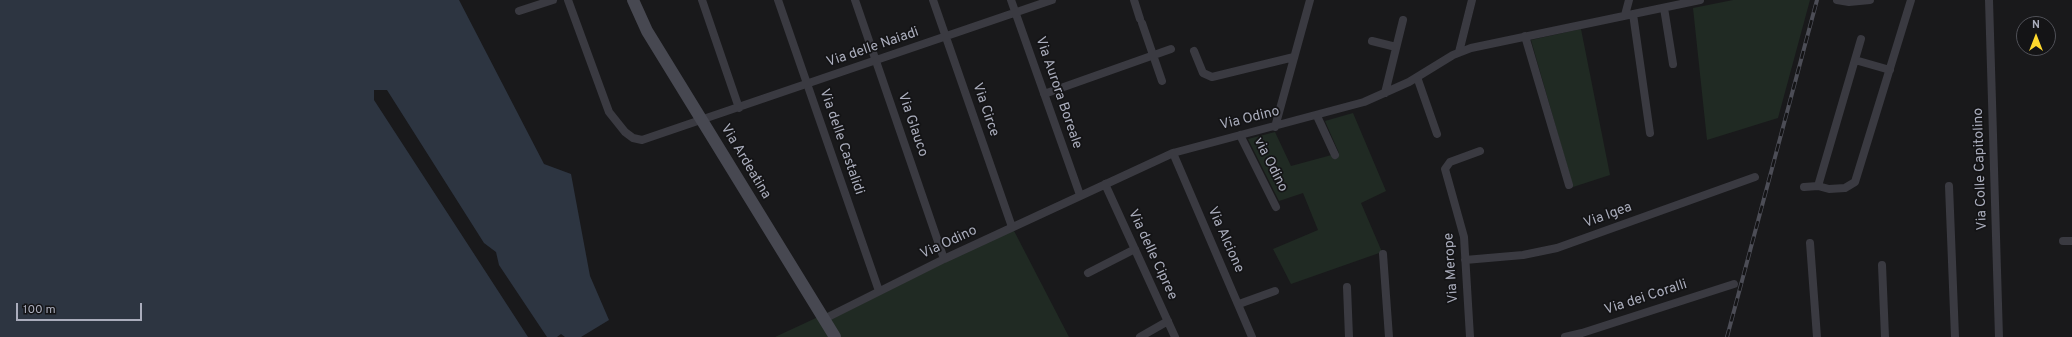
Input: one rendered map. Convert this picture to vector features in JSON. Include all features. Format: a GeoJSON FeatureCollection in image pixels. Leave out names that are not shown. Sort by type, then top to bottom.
{"type":"FeatureCollection","features":[{"type":"Feature","properties":{"kind":"main road","name":"Via Ardeatina"},"geometry":{"type":"LineString","coordinates":[[633,0],[647,31],[835,337]]}},
{"type":"Feature","properties":{"kind":"street"},"geometry":{"type":"LineString","coordinates":[[519,11],[553,0]]}},
{"type":"Feature","properties":{"kind":"street","name":"Via delle Naiadi"},"geometry":{"type":"LineString","coordinates":[[568,0],[607,108],[625,132],[633,138],[644,140],[1052,0]]}},
{"type":"Feature","properties":{"kind":"street"},"geometry":{"type":"LineString","coordinates":[[702,0],[739,108]]}},
{"type":"Feature","properties":{"kind":"street","name":"Via delle Castalidi"},"geometry":{"type":"LineString","coordinates":[[778,0],[880,291]]}},
{"type":"Feature","properties":{"kind":"street","name":"Via Glauco"},"geometry":{"type":"LineString","coordinates":[[855,0],[944,259]]}},
{"type":"Feature","properties":{"kind":"street","name":"Via Circe"},"geometry":{"type":"LineString","coordinates":[[933,0],[1012,228]]}},
{"type":"Feature","properties":{"kind":"street","name":"Via Aurora Boreale"},"geometry":{"type":"LineString","coordinates":[[1011,0],[1080,195]]}},
{"type":"Feature","properties":{"kind":"street"},"geometry":{"type":"LineString","coordinates":[[1134,0],[1162,81]]}},
{"type":"Feature","properties":{"kind":"street"},"geometry":{"type":"LineString","coordinates":[[1275,127],[1310,0]]}},
{"type":"Feature","properties":{"kind":"street"},"geometry":{"type":"LineString","coordinates":[[1459,52],[1472,0]]}},
{"type":"Feature","properties":{"kind":"street"},"geometry":{"type":"LineString","coordinates":[[1629,0],[1629,14],[1650,133]]}},
{"type":"Feature","properties":{"kind":"street","name":"Via Odino"},"geometry":{"type":"LineString","coordinates":[[824,319],[944,259],[1173,153],[1317,116],[1364,102],[1417,77],[1459,52],[1525,36],[1700,0]]}},
{"type":"Feature","properties":{"kind":"street"},"geometry":{"type":"LineString","coordinates":[[1836,0],[1849,2],[1870,0]]}},
{"type":"Feature","properties":{"kind":"street"},"geometry":{"type":"LineString","coordinates":[[1804,187],[1818,186],[1827,189],[1838,189],[1847,188],[1855,182],[1911,0]]}},
{"type":"Feature","properties":{"kind":"street","name":"Via Colle Capitolino"},"geometry":{"type":"LineString","coordinates":[[1989,0],[1999,337]]}},
{"type":"Feature","properties":{"kind":"street"},"geometry":{"type":"LineString","coordinates":[[1664,8],[1673,64]]}},
{"type":"Feature","properties":{"kind":"street"},"geometry":{"type":"LineString","coordinates":[[1385,93],[1403,20]]}},
{"type":"Feature","properties":{"kind":"street"},"geometry":{"type":"LineString","coordinates":[[1525,36],[1569,185]]}},
{"type":"Feature","properties":{"kind":"street"},"geometry":{"type":"LineString","coordinates":[[1818,186],[1861,38]]}},
{"type":"Feature","properties":{"kind":"street"},"geometry":{"type":"LineString","coordinates":[[1372,41],[1396,47]]}},
{"type":"Feature","properties":{"kind":"street"},"geometry":{"type":"LineString","coordinates":[[1044,94],[1171,49]]}},
{"type":"Feature","properties":{"kind":"street"},"geometry":{"type":"LineString","coordinates":[[1194,51],[1203,73],[1212,77],[1294,58]]}},
{"type":"Feature","properties":{"kind":"street"},"geometry":{"type":"LineString","coordinates":[[1855,60],[1890,70]]}},
{"type":"Feature","properties":{"kind":"street"},"geometry":{"type":"LineString","coordinates":[[1417,77],[1437,134]]}},
{"type":"Feature","properties":{"kind":"street"},"geometry":{"type":"LineString","coordinates":[[1317,116],[1336,155]]}},
{"type":"Feature","properties":{"kind":"street","name":"via Odino"},"geometry":{"type":"LineString","coordinates":[[1240,135],[1276,207]]}},
{"type":"Feature","properties":{"kind":"street","name":"Via Merope"},"geometry":{"type":"LineString","coordinates":[[1470,337],[1462,225],[1445,169],[1450,162],[1480,151]]}},
{"type":"Feature","properties":{"kind":"street","name":"Via Alcione"},"geometry":{"type":"LineString","coordinates":[[1173,153],[1252,337]]}},
{"type":"Feature","properties":{"kind":"street","name":"Via Igea"},"geometry":{"type":"LineString","coordinates":[[1465,260],[1528,254],[1557,248],[1755,177]]}},
{"type":"Feature","properties":{"kind":"street","name":"Via delle Cipree"},"geometry":{"type":"LineString","coordinates":[[1105,184],[1175,337]]}},
{"type":"Feature","properties":{"kind":"street"},"geometry":{"type":"LineString","coordinates":[[1949,186],[1955,337]]}},
{"type":"Feature","properties":{"kind":"street"},"geometry":{"type":"LineString","coordinates":[[2063,241],[2072,241]]}},
{"type":"Feature","properties":{"kind":"street"},"geometry":{"type":"LineString","coordinates":[[1810,243],[1817,337]]}},
{"type":"Feature","properties":{"kind":"street"},"geometry":{"type":"LineString","coordinates":[[1088,273],[1135,249]]}},
{"type":"Feature","properties":{"kind":"street"},"geometry":{"type":"LineString","coordinates":[[1383,254],[1389,337]]}},
{"type":"Feature","properties":{"kind":"street"},"geometry":{"type":"LineString","coordinates":[[1882,265],[1885,337]]}},
{"type":"Feature","properties":{"kind":"street","name":"Via dei Coralli"},"geometry":{"type":"LineString","coordinates":[[1565,337],[1582,333],[1734,284]]}},
{"type":"Feature","properties":{"kind":"street"},"geometry":{"type":"LineString","coordinates":[[1346,287],[1349,337]]}},
{"type":"Feature","properties":{"kind":"street"},"geometry":{"type":"LineString","coordinates":[[1239,304],[1275,291]]}},
{"type":"Feature","properties":{"kind":"street"},"geometry":{"type":"LineString","coordinates":[[1140,337],[1168,321]]}},
{"type":"Feature","properties":{"kind":"shaded area"},"geometry":{"type":"Polygon","coordinates":[[[1733,0],[1810,0],[1778,118],[1707,140],[1693,8],[1733,0]]]}},
{"type":"Feature","properties":{"kind":"shaded area"},"geometry":{"type":"Polygon","coordinates":[[[1581,29],[1610,175],[1573,187],[1531,40],[1581,29]]]}},
{"type":"Feature","properties":{"kind":"shaded area"},"geometry":{"type":"Polygon","coordinates":[[[1353,113],[1386,191],[1361,203],[1382,252],[1291,284],[1273,249],[1318,230],[1303,193],[1279,201],[1248,139],[1275,132],[1291,166],[1339,153],[1325,121],[1353,113]]]}},
{"type":"Feature","properties":{"kind":"shaded area"},"geometry":{"type":"Polygon","coordinates":[[[1012,227],[1069,337],[775,337],[1012,227]]]}},
{"type":"Feature","properties":{"kind":"water"},"geometry":{"type":"Polygon","coordinates":[[[0,0],[459,0],[544,164],[571,174],[590,276],[609,320],[581,337],[565,337],[561,334],[557,337],[547,337],[499,265],[496,252],[484,243],[387,90],[374,90],[374,100],[528,337],[0,337],[0,0]]]}},
{"type":"Feature","properties":{"kind":"railway"},"geometry":{"type":"LineString","coordinates":[[1727,337],[1817,0]]}}]}
